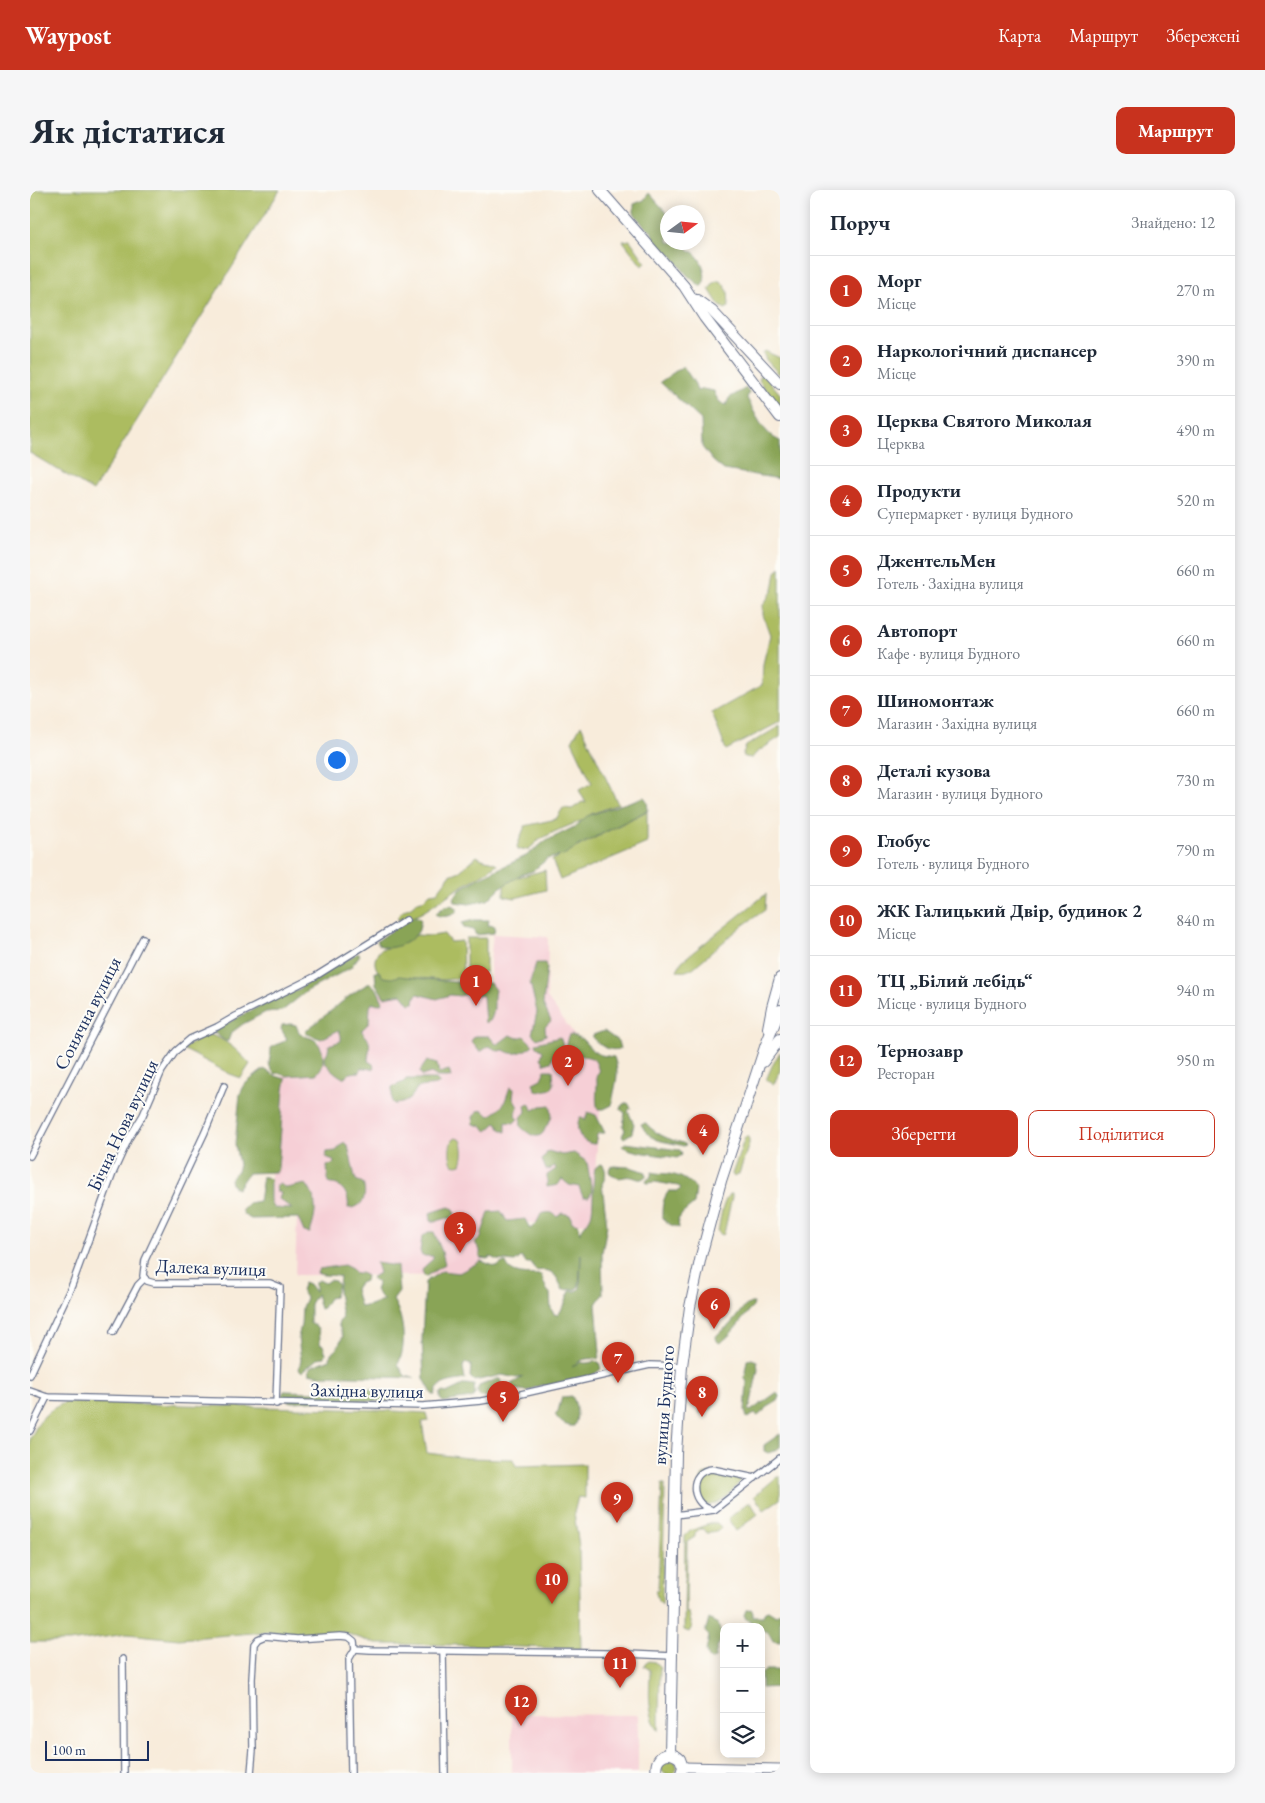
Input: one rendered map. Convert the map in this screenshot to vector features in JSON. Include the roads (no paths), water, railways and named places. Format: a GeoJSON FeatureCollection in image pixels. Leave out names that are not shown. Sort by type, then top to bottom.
{"type":"FeatureCollection","features":[{"type":"Feature","properties":{"kind":"highway"},"geometry":{"type":"LineString","coordinates":[[600,190],[649,244],[692,296],[704,317],[780,417]]}},
{"type":"Feature","properties":{"kind":"highway"},"geometry":{"type":"LineString","coordinates":[[692,296],[712,311],[780,384]]}},
{"type":"Feature","properties":{"kind":"highway"},"geometry":{"type":"LineString","coordinates":[[765,1047],[772,1007],[780,978]]}},
{"type":"Feature","properties":{"kind":"highway"},"geometry":{"type":"LineString","coordinates":[[765,1047],[780,1010]]}},
{"type":"Feature","properties":{"kind":"highway"},"geometry":{"type":"LineString","coordinates":[[758,1068],[780,1040]]}},
{"type":"Feature","properties":{"kind":"highway","name":"вулиця Будного"},"geometry":{"type":"LineString","coordinates":[[670,1754],[677,1445],[682,1366],[690,1307],[706,1236],[721,1181],[765,1047]]}},
{"type":"Feature","properties":{"kind":"highway"},"geometry":{"type":"LineString","coordinates":[[657,1773],[656,1766],[659,1759],[670,1754],[680,1759],[682,1770]]}},
{"type":"Feature","properties":{"kind":"main road"},"geometry":{"type":"LineString","coordinates":[[682,1770],[780,1768]]}},
{"type":"Feature","properties":{"kind":"street","name":"Бічна Нова вулиця"},"geometry":{"type":"LineString","coordinates":[[30,1375],[72,1285],[112,1173],[129,1138],[143,1115],[162,1071],[176,1051],[190,1039],[316,976],[406,920]]}},
{"type":"Feature","properties":{"kind":"street","name":"Сонячна вулиця"},"geometry":{"type":"LineString","coordinates":[[30,1156],[143,938]]}},
{"type":"Feature","properties":{"kind":"street","name":"Далека вулиця"},"geometry":{"type":"LineString","coordinates":[[224,1086],[205,1132],[145,1260],[143,1276],[154,1283],[270,1283],[280,1287],[276,1404]]}},
{"type":"Feature","properties":{"kind":"street","name":"Далека вулиця"},"geometry":{"type":"LineString","coordinates":[[113,1332],[138,1285],[145,1278]]}},
{"type":"Feature","properties":{"kind":"street","name":"Західна вулиця"},"geometry":{"type":"LineString","coordinates":[[30,1391],[47,1397],[276,1404],[423,1406],[459,1403],[544,1389],[650,1365],[682,1366]]}},
{"type":"Feature","properties":{"kind":"street"},"geometry":{"type":"LineString","coordinates":[[30,1431],[47,1397]]}},
{"type":"Feature","properties":{"kind":"street"},"geometry":{"type":"LineString","coordinates":[[675,1515],[714,1510],[780,1458]]}},
{"type":"Feature","properties":{"kind":"street"},"geometry":{"type":"LineString","coordinates":[[714,1510],[706,1508],[697,1500],[694,1490],[695,1480],[699,1473],[712,1469],[755,1478]]}},
{"type":"Feature","properties":{"kind":"street"},"geometry":{"type":"LineString","coordinates":[[251,1773],[254,1644],[258,1639],[265,1636],[297,1639],[340,1636],[349,1637],[354,1641],[355,1649],[349,1659],[351,1773]]}},
{"type":"Feature","properties":{"kind":"street"},"geometry":{"type":"LineString","coordinates":[[355,1649],[605,1653],[672,1656]]}},
{"type":"Feature","properties":{"kind":"street"},"geometry":{"type":"LineString","coordinates":[[443,1651],[445,1773]]}},
{"type":"Feature","properties":{"kind":"street"},"geometry":{"type":"LineString","coordinates":[[123,1659],[124,1773]]}},
{"type":"Feature","properties":{"kind":"place","name":"Морг"},"geometry":{"type":"Point","coordinates":[476,1006]}},
{"type":"Feature","properties":{"kind":"place","name":"Наркологічний диспансер"},"geometry":{"type":"Point","coordinates":[568,1086]}},
{"type":"Feature","properties":{"kind":"place","name":"Продукти"},"geometry":{"type":"Point","coordinates":[703,1155]}},
{"type":"Feature","properties":{"kind":"place","name":"Церква Святого Миколая"},"geometry":{"type":"Point","coordinates":[460,1253]}},
{"type":"Feature","properties":{"kind":"place","name":"Автопорт"},"geometry":{"type":"Point","coordinates":[714,1329]}},
{"type":"Feature","properties":{"kind":"place","name":"Шиномонтаж"},"geometry":{"type":"Point","coordinates":[618,1383]}},
{"type":"Feature","properties":{"kind":"place","name":"Деталі кузова"},"geometry":{"type":"Point","coordinates":[702,1417]}},
{"type":"Feature","properties":{"kind":"place","name":"ДжентельМен"},"geometry":{"type":"Point","coordinates":[503,1422]}},
{"type":"Feature","properties":{"kind":"place","name":"Глобус"},"geometry":{"type":"Point","coordinates":[617,1523]}},
{"type":"Feature","properties":{"kind":"place","name":"ЖК Галицький Двір, будинок 2"},"geometry":{"type":"Point","coordinates":[552,1604]}},
{"type":"Feature","properties":{"kind":"place","name":"ТЦ „Білий лебідь“"},"geometry":{"type":"Point","coordinates":[620,1688]}},
{"type":"Feature","properties":{"kind":"place","name":"Тернозавр"},"geometry":{"type":"Point","coordinates":[521,1726]}}]}
